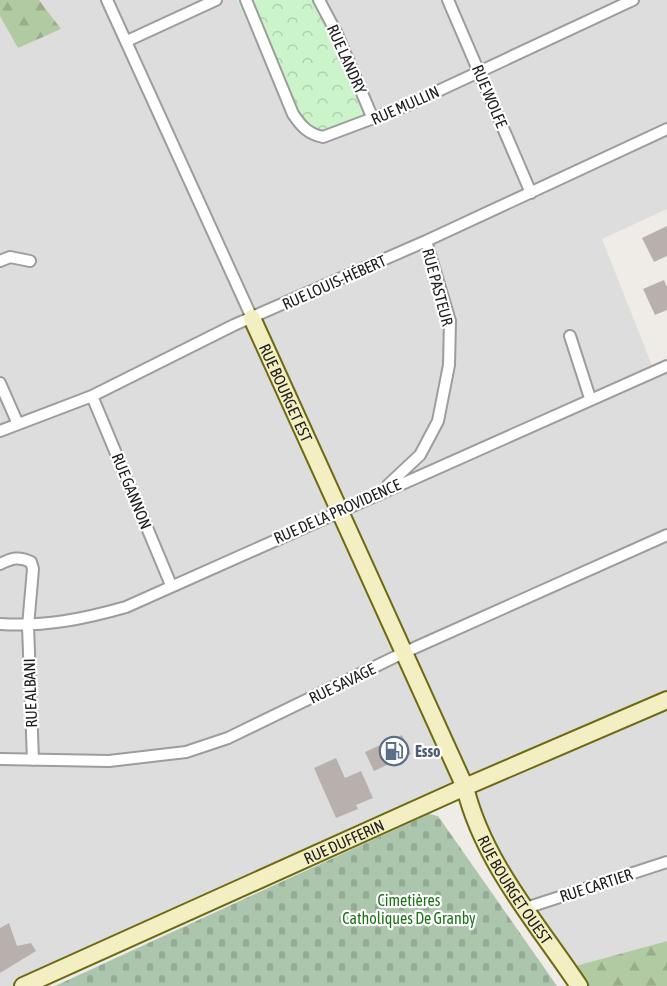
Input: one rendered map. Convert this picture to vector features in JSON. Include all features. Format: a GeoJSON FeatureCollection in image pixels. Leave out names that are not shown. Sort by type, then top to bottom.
{"type":"FeatureCollection","features":[{"type":"Feature","properties":{"kind":"street","name":"RUE BOURGET EST"},"geometry":{"type":"LineString","coordinates":[[107,0],[465,787]]}},
{"type":"Feature","properties":{"kind":"street"},"geometry":{"type":"LineString","coordinates":[[127,41],[216,0]]}},
{"type":"Feature","properties":{"kind":"street","name":"RUE MULLIN"},"geometry":{"type":"LineString","coordinates":[[246,0],[293,114],[303,128],[314,135],[323,137],[373,119],[633,0]]}},
{"type":"Feature","properties":{"kind":"street","name":"RUE LANDRY"},"geometry":{"type":"LineString","coordinates":[[319,0],[337,34],[373,119]]}},
{"type":"Feature","properties":{"kind":"street","name":"RUE WOLFE"},"geometry":{"type":"LineString","coordinates":[[448,0],[531,193]]}},
{"type":"Feature","properties":{"kind":"street","name":"RUE LOUIS-HÉBERT"},"geometry":{"type":"LineString","coordinates":[[0,431],[92,396],[252,318],[426,241],[667,129]]}},
{"type":"Feature","properties":{"kind":"street","name":"RUE PASTEUR"},"geometry":{"type":"LineString","coordinates":[[381,491],[420,456],[438,421],[449,365],[450,321],[426,241]]}},
{"type":"Feature","properties":{"kind":"street"},"geometry":{"type":"LineString","coordinates":[[0,261],[10,257],[30,261]]}},
{"type":"Feature","properties":{"kind":"street"},"geometry":{"type":"LineString","coordinates":[[570,336],[590,398]]}},
{"type":"Feature","properties":{"kind":"street","name":"RUE DE LA PROVIDENCE"},"geometry":{"type":"LineString","coordinates":[[0,624],[28,626],[87,618],[126,606],[590,398],[667,366]]}},
{"type":"Feature","properties":{"kind":"street"},"geometry":{"type":"LineString","coordinates":[[0,383],[18,423]]}},
{"type":"Feature","properties":{"kind":"street","name":"RUE GANNON"},"geometry":{"type":"LineString","coordinates":[[92,396],[171,585]]}},
{"type":"Feature","properties":{"kind":"street","name":"RUE SAVAGE"},"geometry":{"type":"LineString","coordinates":[[0,759],[109,761],[186,752],[228,738],[403,653],[667,535]]}},
{"type":"Feature","properties":{"kind":"street","name":"RUE ALBANI"},"geometry":{"type":"LineString","coordinates":[[0,564],[12,558],[31,562],[28,626],[33,760]]}},
{"type":"Feature","properties":{"kind":"street","name":"RUE DUFFERIN"},"geometry":{"type":"LineString","coordinates":[[23,986],[465,787],[667,700]]}},
{"type":"Feature","properties":{"kind":"street","name":"RUE BOURGET OUEST"},"geometry":{"type":"LineString","coordinates":[[465,787],[471,814],[486,846],[579,986]]}},
{"type":"Feature","properties":{"kind":"street","name":"RUE CARTIER"},"geometry":{"type":"LineString","coordinates":[[526,908],[667,862]]}},
{"type":"Feature","properties":{"kind":"shaded area"},"geometry":{"type":"Polygon","coordinates":[[[39,0],[237,0],[294,120],[317,0],[667,0],[667,209],[602,239],[655,373],[667,368],[667,941],[567,969],[526,908],[465,787],[23,986],[0,986],[0,16],[19,47],[61,29],[39,0]]]}},
{"type":"Feature","properties":{"kind":"green space"},"geometry":{"type":"Polygon","coordinates":[[[0,0],[39,0],[61,29],[18,48],[0,16],[0,0]]]}},
{"type":"Feature","properties":{"kind":"green space"},"geometry":{"type":"Polygon","coordinates":[[[237,0],[317,0],[368,121],[329,141],[305,134],[294,120],[237,0]]]}},
{"type":"Feature","properties":{"kind":"green space","name":"Cimetières Catholiques De Granby"},"geometry":{"type":"Polygon","coordinates":[[[429,814],[438,816],[557,986],[55,986],[429,814]]]}},
{"type":"Feature","properties":{"kind":"green space"},"geometry":{"type":"Polygon","coordinates":[[[667,941],[667,986],[585,986],[572,967],[667,941]]]}},
{"type":"Feature","properties":{"kind":"building"},"geometry":{"type":"Polygon","coordinates":[[[667,226],[667,256],[654,262],[642,238],[667,226]]]}},
{"type":"Feature","properties":{"kind":"building"},"geometry":{"type":"Polygon","coordinates":[[[664,280],[667,287],[667,310],[655,315],[643,289],[664,280]]]}},
{"type":"Feature","properties":{"kind":"building"},"geometry":{"type":"Polygon","coordinates":[[[402,735],[411,754],[374,771],[365,752],[402,735]]]}},
{"type":"Feature","properties":{"kind":"building"},"geometry":{"type":"Polygon","coordinates":[[[336,758],[345,778],[361,771],[373,798],[356,805],[358,809],[336,818],[314,768],[336,758]]]}},
{"type":"Feature","properties":{"kind":"building"},"geometry":{"type":"Polygon","coordinates":[[[9,923],[17,946],[31,943],[36,951],[0,973],[0,928],[9,923]]]}},
{"type":"Feature","properties":{"kind":"place","name":"Esso"},"geometry":{"type":"Point","coordinates":[394,751]}}]}
